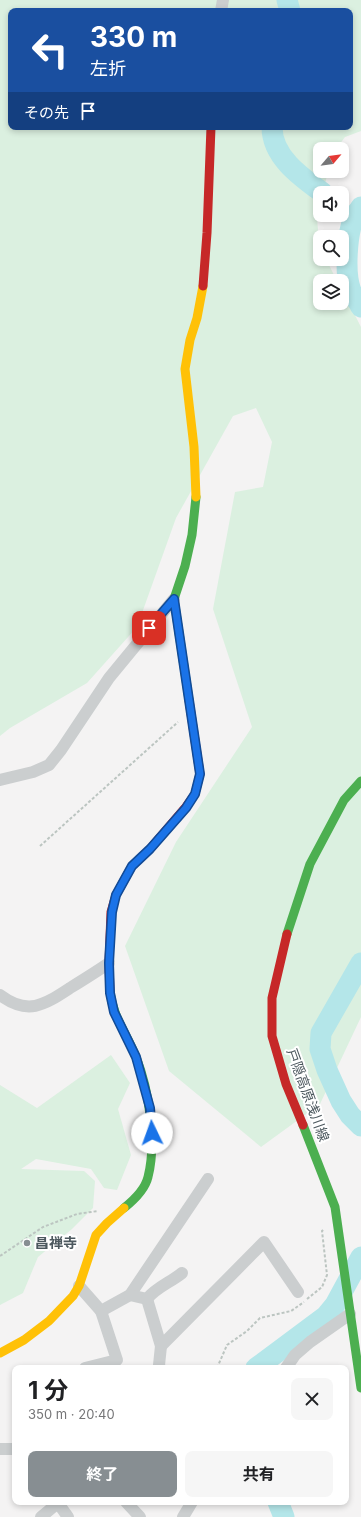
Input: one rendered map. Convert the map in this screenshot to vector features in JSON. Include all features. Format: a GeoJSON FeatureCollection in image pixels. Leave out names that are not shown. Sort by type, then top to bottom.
{"type":"FeatureCollection","features":[{"type":"Feature","properties":{"kind":"street"},"geometry":{"type":"LineString","coordinates":[[0,780],[33,772],[49,765],[61,750],[109,678],[174,599],[185,566],[192,535],[196,495],[194,447],[185,369],[190,340],[197,318],[204,279],[208,233],[211,130]]}},
{"type":"Feature","properties":{"kind":"street"},"geometry":{"type":"LineString","coordinates":[[0,1353],[24,1340],[49,1321],[73,1296],[79,1286],[96,1235],[107,1223],[123,1211],[140,1193],[148,1178],[152,1145],[150,1108],[136,1057],[114,1012],[110,993],[109,963],[112,912],[116,895],[132,866],[186,808],[195,794],[200,774],[174,599]]}},
{"type":"Feature","properties":{"kind":"street","name":"戸隠高原浅川線"},"geometry":{"type":"LineString","coordinates":[[361,781],[344,800],[310,864],[285,942],[272,998],[272,1036],[286,1084],[316,1156],[335,1207],[361,1388]]}},
{"type":"Feature","properties":{"kind":"street"},"geometry":{"type":"LineString","coordinates":[[0,995],[11,1003],[29,1006],[45,1004],[109,963]]}},
{"type":"Feature","properties":{"kind":"street"},"geometry":{"type":"LineString","coordinates":[[102,1311],[130,1295],[208,1179]]}},
{"type":"Feature","properties":{"kind":"street"},"geometry":{"type":"LineString","coordinates":[[161,1346],[264,1242],[298,1292]]}},
{"type":"Feature","properties":{"kind":"street"},"geometry":{"type":"LineString","coordinates":[[159,1365],[161,1346],[147,1299],[150,1294],[176,1279],[182,1273]]}},
{"type":"Feature","properties":{"kind":"street"},"geometry":{"type":"LineString","coordinates":[[79,1286],[102,1311],[117,1360],[97,1365]]}},
{"type":"Feature","properties":{"kind":"street"},"geometry":{"type":"LineString","coordinates":[[130,1295],[147,1299]]}},
{"type":"Feature","properties":{"kind":"street"},"geometry":{"type":"LineString","coordinates":[[288,1365],[295,1355],[350,1309],[361,1305]]}},
{"type":"Feature","properties":{"kind":"street"},"geometry":{"type":"LineString","coordinates":[[0,1449],[12,1449]]}},
{"type":"Feature","properties":{"kind":"street"},"geometry":{"type":"LineString","coordinates":[[41,1517],[55,1505]]}},
{"type":"Feature","properties":{"kind":"street"},"geometry":{"type":"LineString","coordinates":[[61,1505],[68,1517]]}},
{"type":"Feature","properties":{"kind":"street"},"geometry":{"type":"LineString","coordinates":[[129,1505],[140,1517]]}},
{"type":"Feature","properties":{"kind":"street"},"geometry":{"type":"LineString","coordinates":[[183,1517],[190,1505]]}},
{"type":"Feature","properties":{"kind":"path"},"geometry":{"type":"LineString","coordinates":[[40,846],[190,711]]}},
{"type":"Feature","properties":{"kind":"path"},"geometry":{"type":"LineString","coordinates":[[0,1256],[43,1227],[77,1214],[100,1211]]}},
{"type":"Feature","properties":{"kind":"green space"},"geometry":{"type":"Polygon","coordinates":[[[0,0],[361,0],[361,131],[345,137],[341,142],[313,142],[313,178],[326,178],[325,186],[313,186],[313,222],[317,222],[318,230],[313,230],[313,266],[330,266],[334,274],[313,274],[313,310],[349,310],[349,304],[361,327],[361,1017],[320,1104],[261,1147],[169,1071],[125,946],[176,842],[252,727],[213,609],[235,492],[263,487],[272,442],[256,408],[233,416],[176,518],[137,627],[87,683],[10,728],[0,736],[0,0]]]}},
{"type":"Feature","properties":{"kind":"green space"},"geometry":{"type":"Polygon","coordinates":[[[111,1055],[130,1083],[118,1109],[131,1155],[117,1190],[104,1188],[91,1169],[36,1159],[21,1169],[84,1171],[95,1181],[93,1208],[72,1229],[38,1257],[23,1293],[0,1305],[0,1085],[37,1108],[111,1055]]]}},
{"type":"Feature","properties":{"kind":"waterway"},"geometry":{"type":"LineString","coordinates":[[287,0],[289,8]]}},
{"type":"Feature","properties":{"kind":"waterway"},"geometry":{"type":"LineString","coordinates":[[272,130],[273,138],[282,157],[297,173],[314,186]]}},
{"type":"Feature","properties":{"kind":"waterway"},"geometry":{"type":"LineString","coordinates":[[361,207],[354,217],[347,254],[351,291],[361,307]]}},
{"type":"Feature","properties":{"kind":"waterway"},"geometry":{"type":"LineString","coordinates":[[361,963],[321,1033],[320,1049],[327,1070],[341,1101],[350,1115],[361,1126]]}},
{"type":"Feature","properties":{"kind":"waterway"},"geometry":{"type":"LineString","coordinates":[[260,1365],[326,1316],[335,1305],[361,1257]]}},
{"type":"Feature","properties":{"kind":"waterway"},"geometry":{"type":"LineString","coordinates":[[279,1505],[284,1517]]}},
{"type":"Feature","properties":{"kind":"traffic: fast"},"geometry":{"type":"LineString","coordinates":[[189,700],[174,599],[185,566],[192,535],[196,497]]}},
{"type":"Feature","properties":{"kind":"traffic: fast"},"geometry":{"type":"LineString","coordinates":[[287,934],[310,864],[344,800],[361,781]]}},
{"type":"Feature","properties":{"kind":"traffic: fast"},"geometry":{"type":"LineString","coordinates":[[110,992],[117,1017],[141,1070],[148,1100],[152,1132],[151,1163],[147,1182],[132,1202],[124,1208]]}},
{"type":"Feature","properties":{"kind":"traffic: fast"},"geometry":{"type":"LineString","coordinates":[[303,1125],[335,1207],[361,1388]]}},
{"type":"Feature","properties":{"kind":"traffic: slow"},"geometry":{"type":"LineString","coordinates":[[196,497],[194,447],[185,369],[190,340],[197,318],[203,286]]}},
{"type":"Feature","properties":{"kind":"traffic: slow"},"geometry":{"type":"LineString","coordinates":[[0,1353],[24,1340],[49,1321],[73,1296],[79,1286],[96,1235],[124,1208]]}},
{"type":"Feature","properties":{"kind":"traffic: jam"},"geometry":{"type":"LineString","coordinates":[[203,286],[207,233],[211,130]]}},
{"type":"Feature","properties":{"kind":"traffic: jam"},"geometry":{"type":"LineString","coordinates":[[110,992],[109,963],[111,912],[116,895],[132,866],[150,849],[195,794],[200,774],[189,700]]}},
{"type":"Feature","properties":{"kind":"traffic: jam"},"geometry":{"type":"LineString","coordinates":[[287,934],[272,998],[272,1036],[286,1084],[303,1125]]}},
{"type":"Feature","properties":{"kind":"place","name":"昌禅寺"},"geometry":{"type":"Point","coordinates":[27,1243]}},
{"type":"Feature","properties":{"kind":"route"},"geometry":{"type":"LineString","coordinates":[[149,628],[174,599],[200,774],[195,794],[186,808],[150,849],[132,866],[116,895],[112,912],[109,963],[110,993],[114,1012],[136,1057],[150,1108],[152,1133]]}}]}
